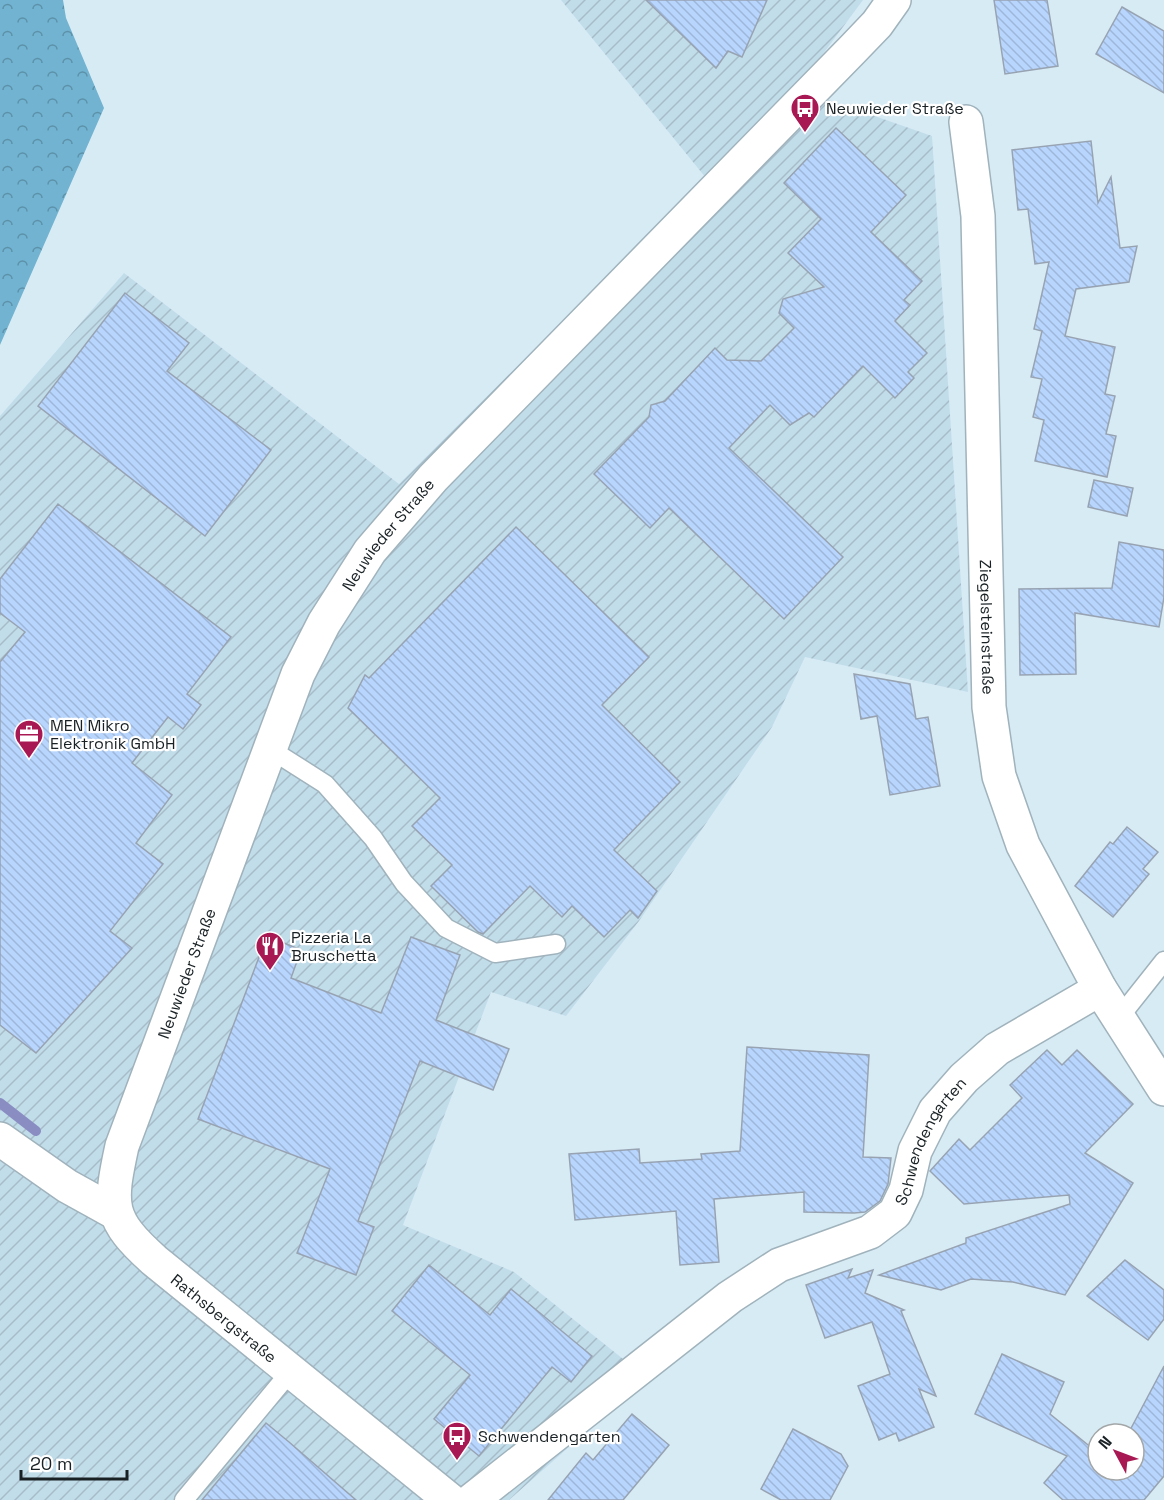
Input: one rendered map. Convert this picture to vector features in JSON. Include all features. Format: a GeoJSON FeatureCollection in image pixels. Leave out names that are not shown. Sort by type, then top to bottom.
{"type":"FeatureCollection","features":[{"type":"Feature","properties":{"kind":"street","name":"Neuwieder Straße"},"geometry":{"type":"LineString","coordinates":[[114,1212],[115,1177],[132,1113],[298,674],[324,623],[364,559],[396,519],[853,50],[894,0]]}},
{"type":"Feature","properties":{"kind":"street","name":"Ziegelsteinstraße"},"geometry":{"type":"LineString","coordinates":[[966,122],[978,216],[989,707],[999,776],[1023,845],[1100,989],[1164,1089]]}},
{"type":"Feature","properties":{"kind":"street","name":"Schwendengarten"},"geometry":{"type":"LineString","coordinates":[[472,1500],[730,1297],[779,1265],[870,1232],[895,1213],[906,1190],[915,1151],[935,1111],[964,1078],[997,1049],[1100,989]]}},
{"type":"Feature","properties":{"kind":"street","name":"Rathsbergstraße"},"geometry":{"type":"LineString","coordinates":[[0,1139],[67,1186],[114,1212],[126,1233],[140,1248],[450,1500]]}},
{"type":"Feature","properties":{"kind":"lane"},"geometry":{"type":"LineString","coordinates":[[270,749],[325,784],[374,838],[404,883],[446,928],[495,954],[556,944]]}},
{"type":"Feature","properties":{"kind":"lane"},"geometry":{"type":"LineString","coordinates":[[1118,1019],[1164,962]]}},
{"type":"Feature","properties":{"kind":"lane"},"geometry":{"type":"LineString","coordinates":[[184,1500],[291,1371]]}},
{"type":"Feature","properties":{"kind":"shaded area"},"geometry":{"type":"Polygon","coordinates":[[[561,0],[863,0],[797,89],[932,136],[968,692],[805,657],[772,727],[639,921],[566,1016],[491,992],[403,1225],[514,1272],[647,1378],[509,1500],[0,1500],[0,416],[124,273],[399,484],[706,178],[561,0]]]}},
{"type":"Feature","properties":{"kind":"green space"},"geometry":{"type":"Polygon","coordinates":[[[0,0],[63,0],[66,18],[104,108],[0,345],[0,0]]]}},
{"type":"Feature","properties":{"kind":"building"},"geometry":{"type":"Polygon","coordinates":[[[646,0],[767,0],[742,57],[728,51],[716,68],[646,0]]]}},
{"type":"Feature","properties":{"kind":"building"},"geometry":{"type":"Polygon","coordinates":[[[994,0],[1047,0],[1058,66],[1005,74],[994,0]]]}},
{"type":"Feature","properties":{"kind":"building"},"geometry":{"type":"Polygon","coordinates":[[[1122,7],[1164,31],[1164,93],[1096,54],[1122,7]]]}},
{"type":"Feature","properties":{"kind":"building"},"geometry":{"type":"Polygon","coordinates":[[[836,128],[906,195],[871,232],[922,281],[904,300],[910,305],[895,321],[927,353],[908,372],[914,378],[895,398],[863,366],[814,417],[809,413],[790,425],[770,405],[729,448],[843,557],[784,619],[669,508],[650,528],[594,474],[649,417],[651,405],[665,401],[715,348],[727,360],[761,361],[794,328],[779,313],[783,299],[824,287],[788,253],[821,219],[784,183],[836,128]]]}},
{"type":"Feature","properties":{"kind":"building"},"geometry":{"type":"Polygon","coordinates":[[[1091,141],[1098,203],[1111,177],[1120,248],[1137,246],[1129,282],[1076,289],[1065,336],[1115,347],[1105,394],[1115,396],[1106,434],[1116,436],[1107,477],[1035,461],[1044,420],[1033,417],[1042,379],[1031,377],[1042,331],[1034,329],[1049,262],[1035,264],[1028,209],[1018,210],[1012,150],[1091,141]]]}},
{"type":"Feature","properties":{"kind":"building"},"geometry":{"type":"Polygon","coordinates":[[[125,293],[189,343],[167,371],[271,450],[205,536],[38,406],[125,293]]]}},
{"type":"Feature","properties":{"kind":"building"},"geometry":{"type":"Polygon","coordinates":[[[1094,480],[1133,488],[1127,516],[1088,507],[1094,480]]]}},
{"type":"Feature","properties":{"kind":"building"},"geometry":{"type":"Polygon","coordinates":[[[58,504],[231,637],[187,694],[201,705],[183,729],[168,717],[132,763],[172,795],[136,843],[163,864],[110,931],[132,948],[36,1053],[0,1025],[0,662],[25,632],[0,613],[0,579],[58,504]]]}},
{"type":"Feature","properties":{"kind":"building"},"geometry":{"type":"Polygon","coordinates":[[[516,527],[649,657],[602,705],[680,782],[614,850],[657,891],[638,918],[630,910],[604,937],[572,906],[562,917],[530,886],[483,934],[478,932],[431,886],[452,865],[412,826],[440,798],[348,708],[365,675],[369,678],[516,527]]]}},
{"type":"Feature","properties":{"kind":"building"},"geometry":{"type":"Polygon","coordinates":[[[1119,542],[1164,550],[1164,597],[1159,627],[1075,613],[1076,674],[1020,675],[1019,589],[1112,588],[1119,542]]]}},
{"type":"Feature","properties":{"kind":"building"},"geometry":{"type":"Polygon","coordinates":[[[854,674],[910,684],[916,719],[928,717],[940,786],[890,795],[877,716],[861,719],[854,674]]]}},
{"type":"Feature","properties":{"kind":"building"},"geometry":{"type":"Polygon","coordinates":[[[1127,827],[1158,852],[1143,869],[1149,874],[1113,917],[1075,886],[1110,842],[1113,844],[1127,827]]]}},
{"type":"Feature","properties":{"kind":"building"},"geometry":{"type":"Polygon","coordinates":[[[267,936],[301,950],[291,978],[381,1013],[411,937],[460,955],[436,1020],[509,1049],[493,1090],[420,1061],[358,1221],[374,1227],[356,1275],[297,1253],[330,1169],[198,1119],[267,936]]]}},
{"type":"Feature","properties":{"kind":"building"},"geometry":{"type":"Polygon","coordinates":[[[747,1047],[869,1055],[863,1157],[891,1158],[888,1184],[880,1201],[865,1212],[854,1213],[804,1212],[804,1192],[714,1199],[719,1262],[680,1265],[676,1211],[575,1220],[569,1154],[639,1149],[640,1163],[702,1159],[701,1154],[740,1151],[747,1047]]]}},
{"type":"Feature","properties":{"kind":"building"},"geometry":{"type":"Polygon","coordinates":[[[1047,1050],[1062,1065],[1077,1050],[1133,1104],[1085,1153],[1133,1183],[1065,1295],[1013,1282],[971,1279],[941,1290],[879,1275],[966,1243],[966,1238],[1070,1204],[1069,1195],[964,1204],[930,1171],[959,1139],[970,1150],[1022,1098],[1010,1085],[1047,1050]]]}},
{"type":"Feature","properties":{"kind":"building"},"geometry":{"type":"Polygon","coordinates":[[[1125,1260],[1164,1290],[1164,1319],[1148,1340],[1087,1296],[1125,1260]]]}},
{"type":"Feature","properties":{"kind":"building"},"geometry":{"type":"Polygon","coordinates":[[[429,1265],[490,1315],[511,1289],[592,1356],[571,1382],[552,1367],[479,1456],[434,1419],[470,1375],[392,1311],[429,1265]]]}},
{"type":"Feature","properties":{"kind":"building"},"geometry":{"type":"Polygon","coordinates":[[[852,1269],[848,1278],[873,1270],[865,1293],[904,1310],[901,1311],[936,1396],[919,1389],[934,1427],[899,1441],[896,1433],[879,1440],[858,1386],[890,1374],[872,1322],[825,1338],[806,1285],[852,1269]]]}},
{"type":"Feature","properties":{"kind":"building"},"geometry":{"type":"Polygon","coordinates":[[[1002,1354],[1064,1382],[1050,1414],[1086,1443],[1086,1482],[1146,1482],[1146,1422],[1134,1422],[1164,1366],[1164,1476],[1144,1500],[1063,1500],[1044,1483],[1067,1456],[975,1414],[1002,1354]]]}},
{"type":"Feature","properties":{"kind":"building"},"geometry":{"type":"Polygon","coordinates":[[[632,1414],[669,1445],[623,1500],[548,1500],[586,1453],[593,1460],[632,1414]]]}},
{"type":"Feature","properties":{"kind":"building"},"geometry":{"type":"Polygon","coordinates":[[[266,1423],[289,1442],[356,1500],[202,1500],[266,1423]]]}},
{"type":"Feature","properties":{"kind":"building"},"geometry":{"type":"Polygon","coordinates":[[[793,1429],[841,1454],[848,1466],[830,1500],[781,1500],[761,1489],[793,1429]]]}},
{"type":"Feature","properties":{"kind":"waterway"},"geometry":{"type":"LineString","coordinates":[[0,1103],[36,1131]]}},
{"type":"Feature","properties":{"kind":"place","name":"Neuwieder Straße"},"geometry":{"type":"Point","coordinates":[805,134]}},
{"type":"Feature","properties":{"kind":"place","name":"MEN Mikro Elektronik GmbH"},"geometry":{"type":"Point","coordinates":[29,760]}},
{"type":"Feature","properties":{"kind":"place","name":"Pizzeria La Bruschetta"},"geometry":{"type":"Point","coordinates":[270,972]}},
{"type":"Feature","properties":{"kind":"place","name":"Schwendengarten"},"geometry":{"type":"Point","coordinates":[457,1462]}}]}
